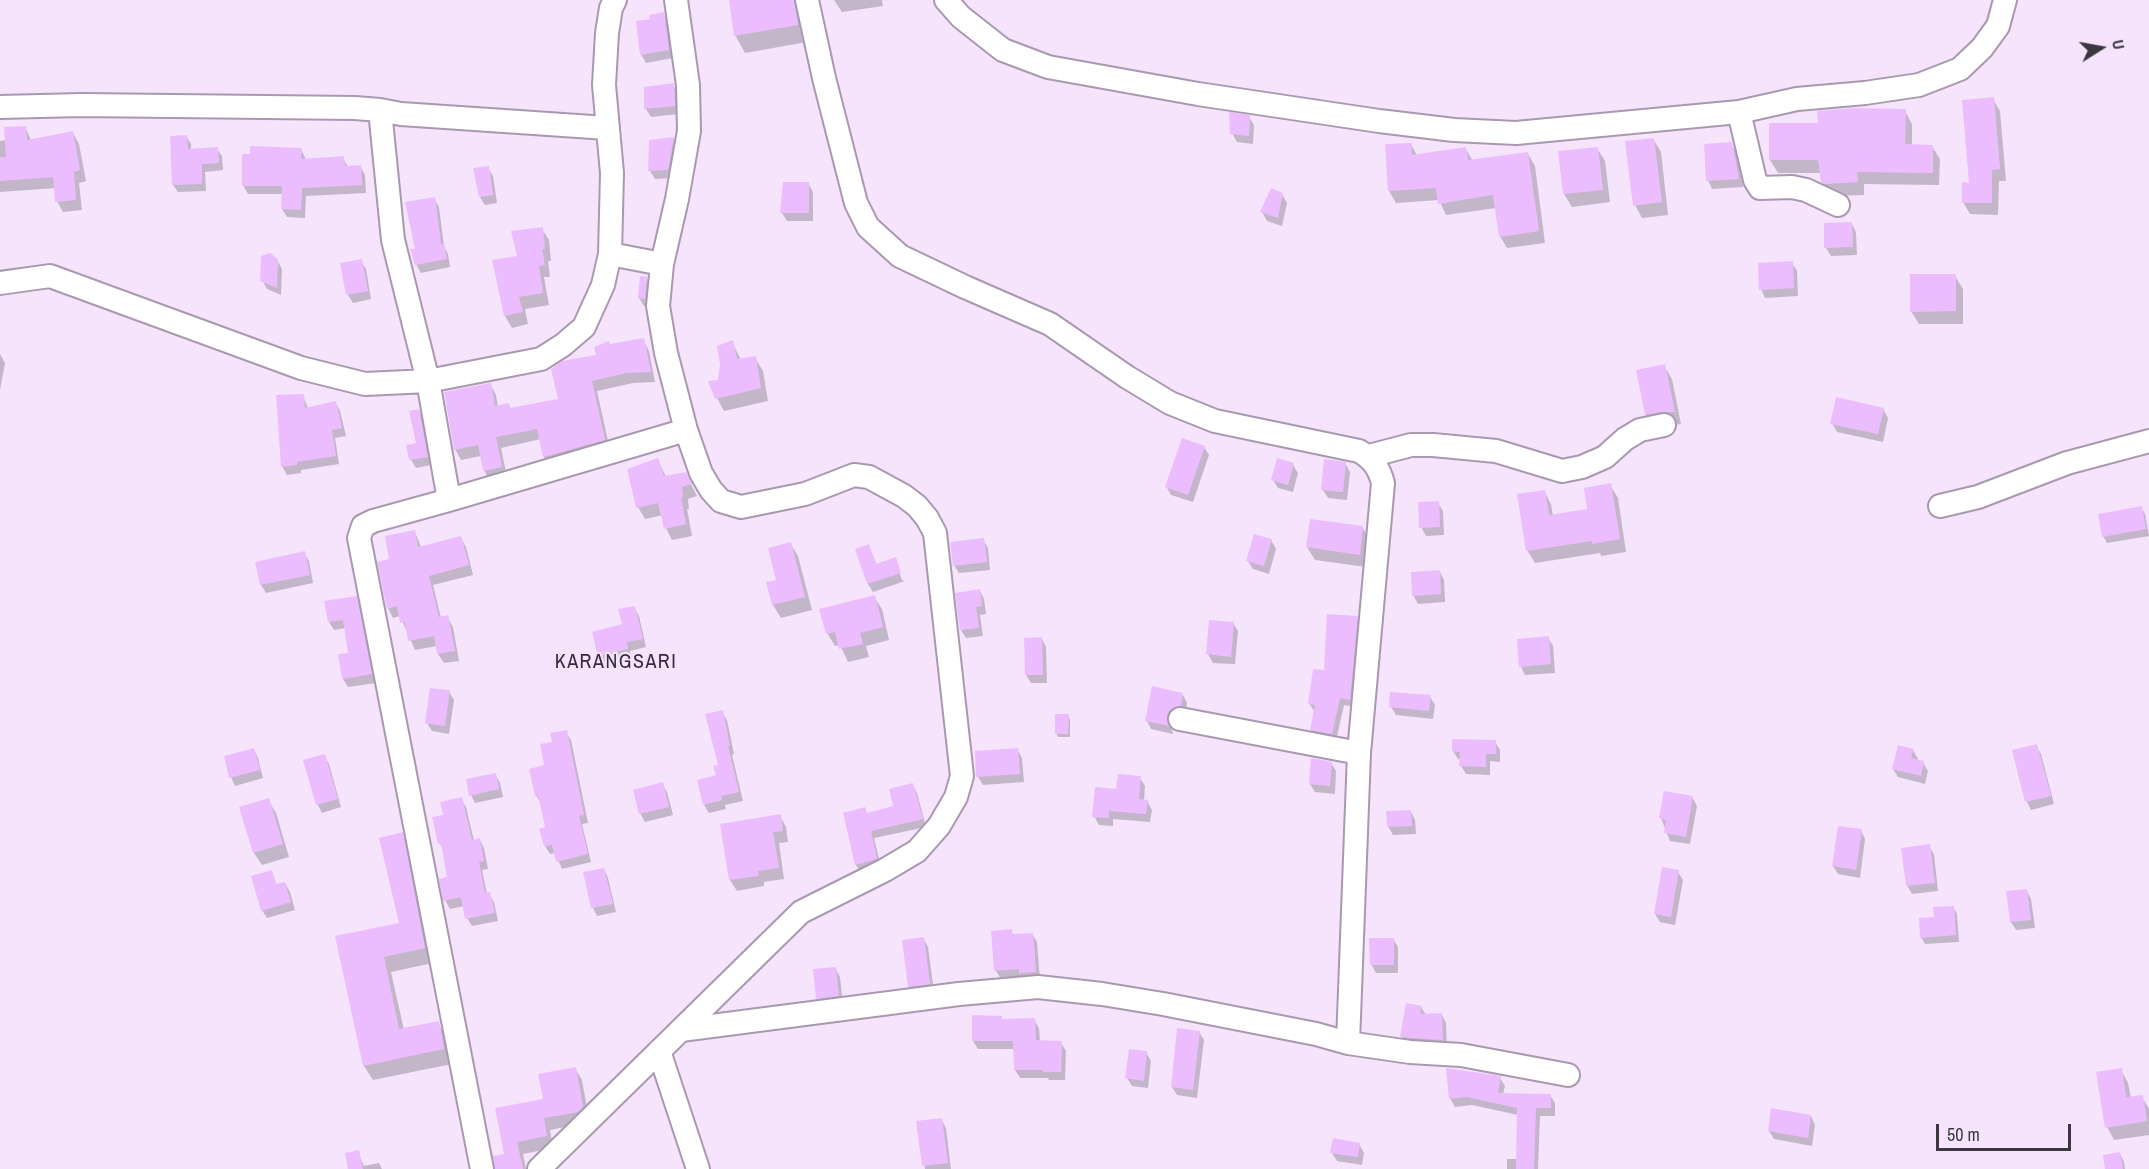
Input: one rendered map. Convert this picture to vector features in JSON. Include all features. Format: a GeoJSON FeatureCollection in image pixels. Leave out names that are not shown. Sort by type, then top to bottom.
{"type":"FeatureCollection","features":[{"type":"Feature","properties":{"kind":"street"},"geometry":{"type":"LineString","coordinates":[[0,283],[50,276],[301,368],[365,384],[428,381],[541,359],[563,345],[584,327],[603,285],[610,254],[612,173],[592,127],[604,85],[607,33],[611,8],[615,0]]}},
{"type":"Feature","properties":{"kind":"street"},"geometry":{"type":"LineString","coordinates":[[539,1169],[801,912],[885,870],[917,851],[939,826],[956,797],[962,776],[935,533],[927,518],[904,496],[869,477],[854,476],[805,494],[741,507],[721,501],[701,473],[686,430],[666,353],[658,306],[662,264],[677,200],[689,131],[688,85],[676,0]]}},
{"type":"Feature","properties":{"kind":"street"},"geometry":{"type":"LineString","coordinates":[[807,0],[856,203],[868,227],[900,256],[1050,324],[1127,377],[1170,403],[1215,421],[1359,451],[1369,456],[1377,465],[1383,483],[1359,753],[1348,1043]]}},
{"type":"Feature","properties":{"kind":"street"},"geometry":{"type":"LineString","coordinates":[[946,0],[962,17],[1002,50],[1048,68],[1379,121],[1454,130],[1516,133],[1739,112],[1797,99],[1919,85],[1959,69],[1982,48],[1998,26],[2005,0]]}},
{"type":"Feature","properties":{"kind":"street"},"geometry":{"type":"LineString","coordinates":[[0,107],[82,105],[355,108],[401,114],[592,127]]}},
{"type":"Feature","properties":{"kind":"street"},"geometry":{"type":"LineString","coordinates":[[380,110],[393,240],[428,381],[449,500]]}},
{"type":"Feature","properties":{"kind":"street"},"geometry":{"type":"LineString","coordinates":[[1739,112],[1755,180],[1760,188],[1792,187],[1806,190],[1838,205]]}},
{"type":"Feature","properties":{"kind":"street"},"geometry":{"type":"LineString","coordinates":[[610,254],[662,264]]}},
{"type":"Feature","properties":{"kind":"street"},"geometry":{"type":"LineString","coordinates":[[1369,456],[1411,445],[1433,445],[1496,451],[1562,471],[1582,467],[1605,457],[1625,439],[1640,430],[1664,426]]}},
{"type":"Feature","properties":{"kind":"street"},"geometry":{"type":"LineString","coordinates":[[482,1169],[359,538],[363,526],[373,521],[686,430]]}},
{"type":"Feature","properties":{"kind":"street"},"geometry":{"type":"LineString","coordinates":[[1940,506],[1978,497],[2067,463],[2149,441]]}},
{"type":"Feature","properties":{"kind":"street"},"geometry":{"type":"LineString","coordinates":[[1180,720],[1359,753]]}},
{"type":"Feature","properties":{"kind":"street"},"geometry":{"type":"LineString","coordinates":[[681,1030],[959,994],[1038,987],[1163,1004],[1316,1034],[1348,1043],[1410,1052],[1461,1055],[1568,1075]]}},
{"type":"Feature","properties":{"kind":"street"},"geometry":{"type":"LineString","coordinates":[[659,1051],[698,1169]]}},
{"type":"Feature","properties":{"kind":"building"},"geometry":{"type":"Polygon","coordinates":[[[729,0],[794,0],[798,25],[734,36],[729,0]]]}},
{"type":"Feature","properties":{"kind":"building"},"geometry":{"type":"Polygon","coordinates":[[[664,12],[669,50],[640,55],[636,21],[650,19],[649,15],[664,12]]]}},
{"type":"Feature","properties":{"kind":"building"},"geometry":{"type":"Polygon","coordinates":[[[674,83],[675,106],[644,109],[644,87],[674,83]]]}},
{"type":"Feature","properties":{"kind":"building"},"geometry":{"type":"Polygon","coordinates":[[[1994,97],[2000,169],[1992,170],[1992,203],[1962,203],[1962,182],[1969,183],[1962,100],[1994,97]]]}},
{"type":"Feature","properties":{"kind":"building"},"geometry":{"type":"Polygon","coordinates":[[[1854,108],[1906,109],[1905,144],[1933,145],[1933,173],[1857,172],[1858,182],[1825,184],[1821,182],[1818,160],[1769,160],[1769,123],[1818,123],[1817,111],[1854,108]]]}},
{"type":"Feature","properties":{"kind":"building"},"geometry":{"type":"Polygon","coordinates":[[[1229,112],[1250,115],[1249,136],[1230,134],[1229,112]]]}},
{"type":"Feature","properties":{"kind":"building"},"geometry":{"type":"Polygon","coordinates":[[[26,126],[27,140],[73,131],[80,170],[74,172],[76,200],[55,202],[53,177],[0,181],[0,157],[6,157],[4,127],[26,126]]]}},
{"type":"Feature","properties":{"kind":"building"},"geometry":{"type":"Polygon","coordinates":[[[187,135],[188,149],[218,147],[219,163],[202,164],[202,184],[172,185],[170,136],[187,135]]]}},
{"type":"Feature","properties":{"kind":"building"},"geometry":{"type":"Polygon","coordinates":[[[674,137],[668,170],[648,171],[649,140],[674,137]]]}},
{"type":"Feature","properties":{"kind":"building"},"geometry":{"type":"Polygon","coordinates":[[[1654,138],[1662,202],[1633,206],[1625,141],[1654,138]]]}},
{"type":"Feature","properties":{"kind":"building"},"geometry":{"type":"Polygon","coordinates":[[[1732,142],[1739,179],[1706,181],[1704,144],[1732,142]]]}},
{"type":"Feature","properties":{"kind":"building"},"geometry":{"type":"Polygon","coordinates":[[[1412,143],[1412,155],[1466,147],[1468,160],[1528,152],[1539,231],[1499,237],[1493,195],[1438,204],[1436,188],[1388,191],[1385,144],[1412,143]]]}},
{"type":"Feature","properties":{"kind":"building"},"geometry":{"type":"Polygon","coordinates":[[[250,146],[302,148],[301,159],[344,156],[345,166],[361,165],[362,185],[302,188],[301,210],[281,209],[282,186],[242,186],[242,154],[250,154],[250,146]]]}},
{"type":"Feature","properties":{"kind":"building"},"geometry":{"type":"Polygon","coordinates":[[[1598,147],[1603,190],[1563,194],[1558,151],[1598,147]]]}},
{"type":"Feature","properties":{"kind":"building"},"geometry":{"type":"Polygon","coordinates":[[[489,166],[493,195],[479,197],[473,168],[489,166]]]}},
{"type":"Feature","properties":{"kind":"building"},"geometry":{"type":"Polygon","coordinates":[[[783,182],[809,182],[809,213],[780,213],[783,182]]]}},
{"type":"Feature","properties":{"kind":"building"},"geometry":{"type":"Polygon","coordinates":[[[1271,188],[1283,193],[1278,218],[1260,212],[1271,188]]]}},
{"type":"Feature","properties":{"kind":"building"},"geometry":{"type":"Polygon","coordinates":[[[435,197],[441,244],[444,244],[447,259],[415,265],[410,249],[415,249],[405,202],[435,197]]]}},
{"type":"Feature","properties":{"kind":"building"},"geometry":{"type":"Polygon","coordinates":[[[1852,222],[1853,247],[1824,248],[1824,223],[1852,222]]]}},
{"type":"Feature","properties":{"kind":"building"},"geometry":{"type":"Polygon","coordinates":[[[543,227],[545,249],[542,249],[545,265],[539,266],[543,293],[519,297],[523,312],[504,316],[492,260],[517,256],[511,231],[543,227]]]}},
{"type":"Feature","properties":{"kind":"building"},"geometry":{"type":"Polygon","coordinates":[[[270,253],[278,259],[277,288],[260,281],[261,256],[270,253]]]}},
{"type":"Feature","properties":{"kind":"building"},"geometry":{"type":"Polygon","coordinates":[[[362,259],[368,291],[346,295],[340,263],[362,259]]]}},
{"type":"Feature","properties":{"kind":"building"},"geometry":{"type":"Polygon","coordinates":[[[1793,261],[1794,288],[1759,290],[1758,263],[1793,261]]]}},
{"type":"Feature","properties":{"kind":"building"},"geometry":{"type":"Polygon","coordinates":[[[1910,274],[1956,274],[1956,311],[1910,312],[1910,274]]]}},
{"type":"Feature","properties":{"kind":"building"},"geometry":{"type":"Polygon","coordinates":[[[640,276],[647,277],[645,299],[638,298],[640,276]]]}},
{"type":"Feature","properties":{"kind":"building"},"geometry":{"type":"Polygon","coordinates":[[[644,338],[651,372],[626,373],[592,381],[605,440],[543,457],[537,429],[496,437],[502,467],[483,471],[478,445],[454,450],[444,392],[491,383],[495,406],[509,403],[510,408],[558,399],[551,369],[562,361],[596,355],[594,347],[609,341],[610,344],[644,338]]]}},
{"type":"Feature","properties":{"kind":"building"},"geometry":{"type":"Polygon","coordinates":[[[733,340],[737,359],[756,356],[761,388],[715,399],[708,381],[718,380],[720,365],[717,346],[733,340]]]}},
{"type":"Feature","properties":{"kind":"building"},"geometry":{"type":"Polygon","coordinates":[[[1665,364],[1675,412],[1645,415],[1636,370],[1665,364]]]}},
{"type":"Feature","properties":{"kind":"building"},"geometry":{"type":"Polygon","coordinates":[[[304,394],[305,408],[336,401],[342,428],[332,430],[336,456],[281,467],[276,395],[304,394]]]}},
{"type":"Feature","properties":{"kind":"building"},"geometry":{"type":"Polygon","coordinates":[[[1836,397],[1884,408],[1878,434],[1830,424],[1836,397]]]}},
{"type":"Feature","properties":{"kind":"building"},"geometry":{"type":"Polygon","coordinates":[[[419,409],[428,457],[409,460],[406,445],[416,443],[409,411],[419,409]]]}},
{"type":"Feature","properties":{"kind":"building"},"geometry":{"type":"Polygon","coordinates":[[[1182,438],[1205,446],[1188,495],[1165,487],[1182,438]]]}},
{"type":"Feature","properties":{"kind":"building"},"geometry":{"type":"Polygon","coordinates":[[[658,458],[664,476],[686,472],[692,484],[682,487],[683,497],[681,497],[686,524],[664,529],[658,503],[636,508],[627,469],[658,458]]]}},
{"type":"Feature","properties":{"kind":"building"},"geometry":{"type":"Polygon","coordinates":[[[1277,458],[1294,463],[1288,485],[1271,480],[1277,458]]]}},
{"type":"Feature","properties":{"kind":"building"},"geometry":{"type":"Polygon","coordinates":[[[1324,459],[1346,462],[1343,492],[1321,490],[1324,459]]]}},
{"type":"Feature","properties":{"kind":"building"},"geometry":{"type":"Polygon","coordinates":[[[1611,483],[1620,539],[1526,551],[1517,494],[1545,490],[1549,515],[1587,509],[1584,488],[1611,483]]]}},
{"type":"Feature","properties":{"kind":"building"},"geometry":{"type":"Polygon","coordinates":[[[1439,501],[1440,527],[1419,528],[1418,502],[1439,501]]]}},
{"type":"Feature","properties":{"kind":"building"},"geometry":{"type":"Polygon","coordinates":[[[2142,506],[2146,529],[2102,537],[2098,514],[2142,506]]]}},
{"type":"Feature","properties":{"kind":"building"},"geometry":{"type":"Polygon","coordinates":[[[1310,519],[1363,526],[1360,555],[1306,547],[1310,519]]]}},
{"type":"Feature","properties":{"kind":"building"},"geometry":{"type":"Polygon","coordinates":[[[415,530],[418,547],[461,536],[469,565],[429,576],[439,617],[448,615],[455,651],[437,654],[434,636],[408,641],[405,622],[400,623],[397,606],[387,609],[377,562],[389,559],[385,536],[415,530]]]}},
{"type":"Feature","properties":{"kind":"building"},"geometry":{"type":"Polygon","coordinates":[[[1254,534],[1272,539],[1264,566],[1246,561],[1254,534]]]}},
{"type":"Feature","properties":{"kind":"building"},"geometry":{"type":"Polygon","coordinates":[[[984,538],[987,562],[953,566],[950,542],[984,538]]]}},
{"type":"Feature","properties":{"kind":"building"},"geometry":{"type":"Polygon","coordinates":[[[791,542],[805,597],[772,605],[766,582],[776,580],[768,548],[791,542]]]}},
{"type":"Feature","properties":{"kind":"building"},"geometry":{"type":"Polygon","coordinates":[[[869,544],[876,564],[896,557],[901,573],[867,584],[855,549],[869,544]]]}},
{"type":"Feature","properties":{"kind":"building"},"geometry":{"type":"Polygon","coordinates":[[[305,551],[310,575],[260,585],[255,562],[305,551]]]}},
{"type":"Feature","properties":{"kind":"building"},"geometry":{"type":"Polygon","coordinates":[[[1440,570],[1441,594],[1412,596],[1411,572],[1440,570]]]}},
{"type":"Feature","properties":{"kind":"building"},"geometry":{"type":"Polygon","coordinates":[[[980,589],[982,606],[976,607],[979,628],[960,630],[955,593],[980,589]]]}},
{"type":"Feature","properties":{"kind":"building"},"geometry":{"type":"Polygon","coordinates":[[[875,595],[883,627],[860,633],[863,644],[839,649],[835,632],[826,634],[819,609],[875,595]]]}},
{"type":"Feature","properties":{"kind":"building"},"geometry":{"type":"Polygon","coordinates":[[[357,596],[372,674],[342,679],[338,654],[348,653],[343,620],[328,622],[324,601],[357,596]]]}},
{"type":"Feature","properties":{"kind":"building"},"geometry":{"type":"Polygon","coordinates":[[[635,606],[643,639],[627,642],[628,649],[598,656],[592,632],[622,624],[618,609],[635,606]]]}},
{"type":"Feature","properties":{"kind":"building"},"geometry":{"type":"Polygon","coordinates":[[[1327,614],[1358,616],[1350,700],[1340,698],[1332,734],[1310,730],[1315,705],[1308,704],[1313,669],[1324,670],[1327,614]]]}},
{"type":"Feature","properties":{"kind":"building"},"geometry":{"type":"Polygon","coordinates":[[[1209,620],[1234,622],[1231,657],[1206,654],[1209,620]]]}},
{"type":"Feature","properties":{"kind":"building"},"geometry":{"type":"Polygon","coordinates":[[[1549,636],[1551,664],[1519,667],[1517,639],[1549,636]]]}},
{"type":"Feature","properties":{"kind":"building"},"geometry":{"type":"Polygon","coordinates":[[[1042,637],[1043,675],[1025,675],[1024,638],[1042,637]]]}},
{"type":"Feature","properties":{"kind":"building"},"geometry":{"type":"Polygon","coordinates":[[[1152,686],[1183,693],[1181,706],[1170,710],[1167,716],[1169,726],[1145,721],[1152,686]]]}},
{"type":"Feature","properties":{"kind":"building"},"geometry":{"type":"Polygon","coordinates":[[[430,688],[450,690],[445,726],[425,723],[430,688]]]}},
{"type":"Feature","properties":{"kind":"building"},"geometry":{"type":"Polygon","coordinates":[[[1390,692],[1431,695],[1429,711],[1389,707],[1390,692]]]}},
{"type":"Feature","properties":{"kind":"building"},"geometry":{"type":"Polygon","coordinates":[[[723,710],[730,746],[728,746],[739,792],[721,796],[722,800],[703,805],[697,780],[716,775],[713,766],[718,765],[705,714],[723,710]]]}},
{"type":"Feature","properties":{"kind":"building"},"geometry":{"type":"Polygon","coordinates":[[[1055,714],[1069,714],[1068,734],[1055,734],[1055,714]]]}},
{"type":"Feature","properties":{"kind":"building"},"geometry":{"type":"Polygon","coordinates":[[[567,730],[584,815],[579,816],[588,854],[556,862],[552,845],[544,846],[539,829],[545,827],[529,769],[544,765],[540,744],[552,742],[550,733],[567,730]]]}},
{"type":"Feature","properties":{"kind":"building"},"geometry":{"type":"Polygon","coordinates":[[[1452,739],[1496,740],[1496,754],[1486,754],[1486,767],[1459,766],[1460,752],[1452,751],[1452,739]]]}},
{"type":"Feature","properties":{"kind":"building"},"geometry":{"type":"Polygon","coordinates":[[[2037,744],[2051,796],[2025,802],[2012,750],[2037,744]]]}},
{"type":"Feature","properties":{"kind":"building"},"geometry":{"type":"Polygon","coordinates":[[[1898,745],[1914,749],[1911,758],[1924,761],[1921,776],[1892,769],[1898,745]]]}},
{"type":"Feature","properties":{"kind":"building"},"geometry":{"type":"Polygon","coordinates":[[[254,748],[260,770],[229,778],[224,756],[254,748]]]}},
{"type":"Feature","properties":{"kind":"building"},"geometry":{"type":"Polygon","coordinates":[[[1018,748],[1020,774],[976,777],[975,751],[1018,748]]]}},
{"type":"Feature","properties":{"kind":"building"},"geometry":{"type":"Polygon","coordinates":[[[325,754],[338,799],[316,805],[303,760],[325,754]]]}},
{"type":"Feature","properties":{"kind":"building"},"geometry":{"type":"Polygon","coordinates":[[[1311,758],[1332,762],[1330,786],[1309,784],[1311,758]]]}},
{"type":"Feature","properties":{"kind":"building"},"geometry":{"type":"Polygon","coordinates":[[[496,773],[499,789],[469,796],[466,779],[496,773]]]}},
{"type":"Feature","properties":{"kind":"building"},"geometry":{"type":"Polygon","coordinates":[[[1118,774],[1141,776],[1139,799],[1148,800],[1146,814],[1109,811],[1109,818],[1092,817],[1095,787],[1116,789],[1118,774]]]}},
{"type":"Feature","properties":{"kind":"building"},"geometry":{"type":"Polygon","coordinates":[[[663,782],[669,807],[639,814],[633,790],[663,782]]]}},
{"type":"Feature","properties":{"kind":"building"},"geometry":{"type":"Polygon","coordinates":[[[913,783],[923,819],[871,831],[877,859],[855,865],[843,813],[865,807],[867,813],[893,806],[889,789],[913,783]]]}},
{"type":"Feature","properties":{"kind":"building"},"geometry":{"type":"Polygon","coordinates":[[[1664,791],[1693,796],[1686,837],[1664,833],[1666,820],[1659,818],[1664,791]]]}},
{"type":"Feature","properties":{"kind":"building"},"geometry":{"type":"Polygon","coordinates":[[[462,797],[472,840],[480,838],[484,861],[479,862],[485,893],[490,892],[495,913],[465,919],[461,897],[443,901],[439,879],[447,877],[441,843],[438,844],[432,817],[443,815],[440,802],[462,797]]]}},
{"type":"Feature","properties":{"kind":"building"},"geometry":{"type":"Polygon","coordinates":[[[269,798],[283,844],[253,853],[239,807],[269,798]]]}},
{"type":"Feature","properties":{"kind":"building"},"geometry":{"type":"Polygon","coordinates":[[[1411,810],[1412,826],[1387,827],[1386,811],[1411,810]]]}},
{"type":"Feature","properties":{"kind":"building"},"geometry":{"type":"Polygon","coordinates":[[[781,814],[783,831],[773,832],[779,868],[758,871],[759,876],[729,880],[720,824],[781,814]]]}},
{"type":"Feature","properties":{"kind":"building"},"geometry":{"type":"Polygon","coordinates":[[[1838,826],[1862,829],[1856,870],[1832,866],[1838,826]]]}},
{"type":"Feature","properties":{"kind":"building"},"geometry":{"type":"Polygon","coordinates":[[[403,832],[425,948],[384,957],[399,1029],[439,1021],[444,1049],[363,1066],[335,936],[399,923],[379,838],[403,832]]]}},
{"type":"Feature","properties":{"kind":"building"},"geometry":{"type":"Polygon","coordinates":[[[1930,844],[1935,883],[1906,886],[1901,848],[1930,844]]]}},
{"type":"Feature","properties":{"kind":"building"},"geometry":{"type":"Polygon","coordinates":[[[1662,867],[1679,870],[1671,917],[1654,914],[1662,867]]]}},
{"type":"Feature","properties":{"kind":"building"},"geometry":{"type":"Polygon","coordinates":[[[604,868],[613,904],[591,908],[583,872],[604,868]]]}},
{"type":"Feature","properties":{"kind":"building"},"geometry":{"type":"Polygon","coordinates":[[[272,870],[276,884],[285,882],[291,902],[261,911],[251,876],[272,870]]]}},
{"type":"Feature","properties":{"kind":"building"},"geometry":{"type":"Polygon","coordinates":[[[2027,889],[2031,920],[2010,922],[2006,891],[2027,889]]]}},
{"type":"Feature","properties":{"kind":"building"},"geometry":{"type":"Polygon","coordinates":[[[1954,906],[1956,935],[1920,938],[1919,918],[1934,917],[1933,907],[1954,906]]]}},
{"type":"Feature","properties":{"kind":"building"},"geometry":{"type":"Polygon","coordinates":[[[1012,929],[1012,934],[1033,933],[1036,972],[1019,973],[1019,969],[994,971],[991,931],[1012,929]]]}},
{"type":"Feature","properties":{"kind":"building"},"geometry":{"type":"Polygon","coordinates":[[[924,937],[930,984],[908,987],[902,940],[924,937]]]}},
{"type":"Feature","properties":{"kind":"building"},"geometry":{"type":"Polygon","coordinates":[[[1369,938],[1394,938],[1394,965],[1370,965],[1369,938]]]}},
{"type":"Feature","properties":{"kind":"building"},"geometry":{"type":"Polygon","coordinates":[[[836,967],[839,996],[816,999],[813,969],[836,967]]]}},
{"type":"Feature","properties":{"kind":"building"},"geometry":{"type":"Polygon","coordinates":[[[1406,1003],[1422,1006],[1420,1014],[1442,1013],[1443,1040],[1400,1037],[1406,1003]]]}},
{"type":"Feature","properties":{"kind":"building"},"geometry":{"type":"Polygon","coordinates":[[[972,1015],[1002,1016],[1002,1019],[1035,1018],[1036,1040],[1062,1041],[1061,1072],[1014,1070],[1013,1041],[972,1041],[972,1015]]]}},
{"type":"Feature","properties":{"kind":"building"},"geometry":{"type":"Polygon","coordinates":[[[1177,1028],[1200,1031],[1193,1090],[1171,1087],[1177,1028]]]}},
{"type":"Feature","properties":{"kind":"building"},"geometry":{"type":"Polygon","coordinates":[[[1129,1049],[1147,1051],[1144,1081],[1125,1078],[1129,1049]]]}},
{"type":"Feature","properties":{"kind":"building"},"geometry":{"type":"Polygon","coordinates":[[[576,1067],[583,1107],[578,1112],[544,1118],[547,1136],[517,1142],[523,1169],[495,1169],[493,1156],[504,1154],[495,1108],[543,1099],[538,1074],[576,1067]]]}},
{"type":"Feature","properties":{"kind":"building"},"geometry":{"type":"Polygon","coordinates":[[[1446,1068],[1501,1076],[1498,1093],[1551,1094],[1551,1108],[1536,1108],[1534,1169],[1516,1169],[1517,1108],[1467,1097],[1449,1099],[1446,1068]]]}},
{"type":"Feature","properties":{"kind":"building"},"geometry":{"type":"Polygon","coordinates":[[[2122,1068],[2126,1097],[2143,1095],[2147,1121],[2105,1128],[2096,1072],[2122,1068]]]}},
{"type":"Feature","properties":{"kind":"building"},"geometry":{"type":"Polygon","coordinates":[[[1771,1108],[1811,1115],[1808,1138],[1768,1131],[1771,1108]]]}},
{"type":"Feature","properties":{"kind":"building"},"geometry":{"type":"Polygon","coordinates":[[[942,1118],[948,1163],[922,1166],[916,1121],[942,1118]]]}},
{"type":"Feature","properties":{"kind":"building"},"geometry":{"type":"Polygon","coordinates":[[[1333,1138],[1360,1143],[1358,1157],[1330,1153],[1333,1138]]]}},
{"type":"Feature","properties":{"kind":"building"},"geometry":{"type":"Polygon","coordinates":[[[359,1150],[363,1169],[348,1169],[345,1153],[359,1150]]]}},
{"type":"Feature","properties":{"kind":"building"},"geometry":{"type":"Polygon","coordinates":[[[2120,1152],[2123,1169],[2105,1169],[2103,1155],[2120,1152]]]}},
{"type":"Feature","properties":{"kind":"district","name":"KARANGSARI"},"geometry":{"type":"Point","coordinates":[616,663]}}]}
